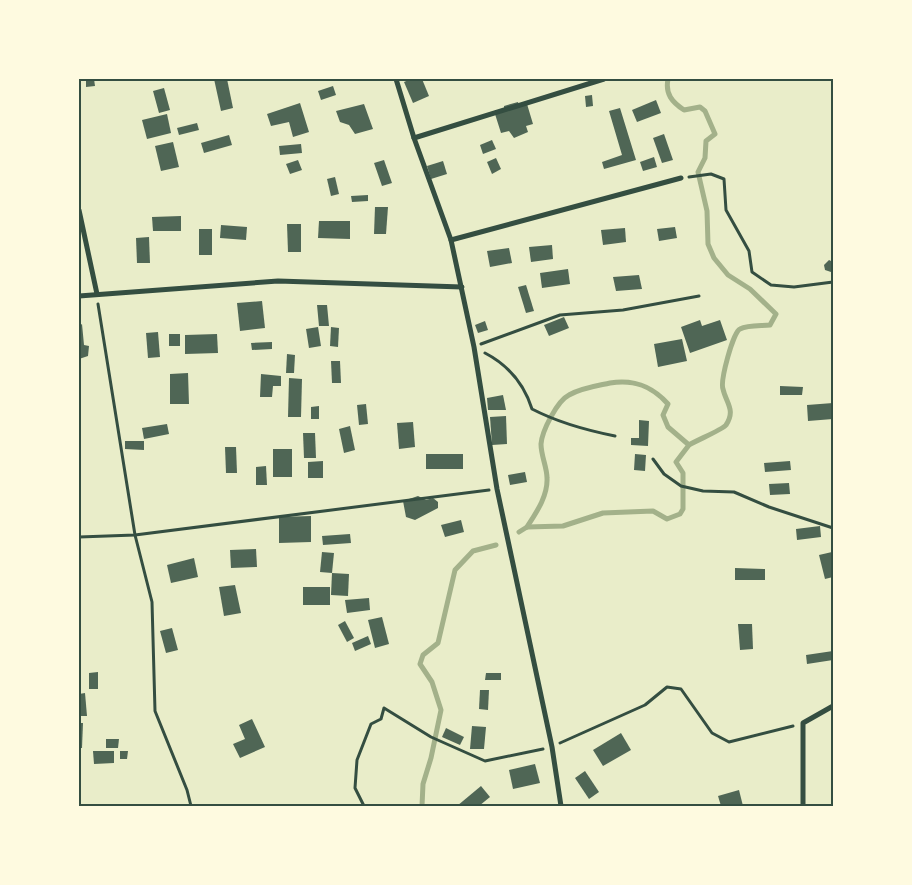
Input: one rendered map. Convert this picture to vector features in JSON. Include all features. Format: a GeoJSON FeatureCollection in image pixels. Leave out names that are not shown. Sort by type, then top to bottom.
{"type":"FeatureCollection","features":[{"type":"Feature","properties":{"kind":"street"},"geometry":{"type":"LineString","coordinates":[[396,79],[414,138],[451,240],[462,288],[474,347],[497,489],[552,747],[561,806]]}},
{"type":"Feature","properties":{"kind":"street"},"geometry":{"type":"LineString","coordinates":[[414,138],[604,79]]}},
{"type":"Feature","properties":{"kind":"street"},"geometry":{"type":"LineString","coordinates":[[451,240],[681,178]]}},
{"type":"Feature","properties":{"kind":"street"},"geometry":{"type":"LineString","coordinates":[[79,210],[97,294]]}},
{"type":"Feature","properties":{"kind":"street"},"geometry":{"type":"LineString","coordinates":[[79,296],[278,281],[462,288]]}},
{"type":"Feature","properties":{"kind":"street"},"geometry":{"type":"LineString","coordinates":[[803,806],[804,723],[833,706]]}},
{"type":"Feature","properties":{"kind":"path"},"geometry":{"type":"LineString","coordinates":[[681,178],[711,174],[724,179],[726,210],[750,251],[752,272],[771,285],[794,287],[833,282]]}},
{"type":"Feature","properties":{"kind":"path"},"geometry":{"type":"LineString","coordinates":[[97,294],[135,535],[152,602],[155,711],[187,790],[191,806]]}},
{"type":"Feature","properties":{"kind":"path"},"geometry":{"type":"LineString","coordinates":[[474,347],[560,315],[623,310],[699,296]]}},
{"type":"Feature","properties":{"kind":"path"},"geometry":{"type":"LineString","coordinates":[[474,347],[500,361],[526,391],[532,409],[550,419],[581,430],[615,436]]}},
{"type":"Feature","properties":{"kind":"path"},"geometry":{"type":"LineString","coordinates":[[653,460],[664,474],[681,486],[703,491],[734,492],[769,507],[833,528]]}},
{"type":"Feature","properties":{"kind":"path"},"geometry":{"type":"LineString","coordinates":[[79,537],[135,535],[497,489]]}},
{"type":"Feature","properties":{"kind":"path"},"geometry":{"type":"LineString","coordinates":[[364,806],[355,788],[357,760],[372,724],[381,719],[384,708],[457,751],[485,761],[552,747],[645,705],[668,687],[681,689],[712,733],[729,742],[804,723]]}},
{"type":"Feature","properties":{"kind":"building"},"geometry":{"type":"Polygon","coordinates":[[[86,79],[94,79],[95,86],[86,87],[86,79]]]}},
{"type":"Feature","properties":{"kind":"building"},"geometry":{"type":"Polygon","coordinates":[[[214,79],[227,79],[233,108],[221,111],[214,79]]]}},
{"type":"Feature","properties":{"kind":"building"},"geometry":{"type":"Polygon","coordinates":[[[411,79],[422,79],[429,96],[413,103],[404,82],[411,79]]]}},
{"type":"Feature","properties":{"kind":"building"},"geometry":{"type":"Polygon","coordinates":[[[333,86],[336,95],[321,100],[318,91],[333,86]]]}},
{"type":"Feature","properties":{"kind":"building"},"geometry":{"type":"Polygon","coordinates":[[[164,88],[170,110],[159,113],[153,91],[164,88]]]}},
{"type":"Feature","properties":{"kind":"building"},"geometry":{"type":"Polygon","coordinates":[[[592,95],[593,106],[586,107],[585,96],[592,95]]]}},
{"type":"Feature","properties":{"kind":"building"},"geometry":{"type":"Polygon","coordinates":[[[656,100],[661,113],[637,122],[632,110],[656,100]]]}},
{"type":"Feature","properties":{"kind":"building"},"geometry":{"type":"Polygon","coordinates":[[[518,102],[519,106],[527,104],[533,124],[526,126],[528,132],[514,138],[509,131],[501,133],[495,114],[504,111],[504,106],[518,102]]]}},
{"type":"Feature","properties":{"kind":"building"},"geometry":{"type":"Polygon","coordinates":[[[300,103],[309,132],[293,137],[289,122],[271,126],[267,114],[300,103]]]}},
{"type":"Feature","properties":{"kind":"building"},"geometry":{"type":"Polygon","coordinates":[[[364,104],[373,129],[355,134],[349,125],[340,122],[336,111],[364,104]]]}},
{"type":"Feature","properties":{"kind":"building"},"geometry":{"type":"Polygon","coordinates":[[[620,108],[636,160],[604,169],[602,162],[622,155],[609,111],[620,108]]]}},
{"type":"Feature","properties":{"kind":"building"},"geometry":{"type":"Polygon","coordinates":[[[167,114],[171,133],[147,139],[142,120],[167,114]]]}},
{"type":"Feature","properties":{"kind":"building"},"geometry":{"type":"Polygon","coordinates":[[[197,123],[199,130],[179,135],[177,128],[197,123]]]}},
{"type":"Feature","properties":{"kind":"building"},"geometry":{"type":"Polygon","coordinates":[[[664,134],[673,160],[662,163],[653,138],[664,134]]]}},
{"type":"Feature","properties":{"kind":"building"},"geometry":{"type":"Polygon","coordinates":[[[229,135],[232,145],[204,153],[201,143],[229,135]]]}},
{"type":"Feature","properties":{"kind":"building"},"geometry":{"type":"Polygon","coordinates":[[[492,140],[496,149],[483,154],[480,145],[492,140]]]}},
{"type":"Feature","properties":{"kind":"building"},"geometry":{"type":"Polygon","coordinates":[[[173,142],[179,167],[161,171],[155,146],[173,142]]]}},
{"type":"Feature","properties":{"kind":"building"},"geometry":{"type":"Polygon","coordinates":[[[301,144],[302,153],[280,155],[279,146],[301,144]]]}},
{"type":"Feature","properties":{"kind":"building"},"geometry":{"type":"Polygon","coordinates":[[[654,157],[657,167],[643,171],[640,162],[654,157]]]}},
{"type":"Feature","properties":{"kind":"building"},"geometry":{"type":"Polygon","coordinates":[[[496,158],[501,169],[492,174],[487,162],[496,158]]]}},
{"type":"Feature","properties":{"kind":"building"},"geometry":{"type":"Polygon","coordinates":[[[298,160],[302,170],[290,174],[286,164],[298,160]]]}},
{"type":"Feature","properties":{"kind":"building"},"geometry":{"type":"Polygon","coordinates":[[[384,160],[392,183],[382,186],[374,163],[384,160]]]}},
{"type":"Feature","properties":{"kind":"building"},"geometry":{"type":"Polygon","coordinates":[[[443,161],[447,174],[431,179],[427,166],[443,161]]]}},
{"type":"Feature","properties":{"kind":"building"},"geometry":{"type":"Polygon","coordinates":[[[335,177],[339,194],[331,196],[327,179],[335,177]]]}},
{"type":"Feature","properties":{"kind":"building"},"geometry":{"type":"Polygon","coordinates":[[[368,195],[368,201],[352,202],[351,196],[368,195]]]}},
{"type":"Feature","properties":{"kind":"building"},"geometry":{"type":"Polygon","coordinates":[[[375,207],[388,207],[386,234],[374,234],[375,207]]]}},
{"type":"Feature","properties":{"kind":"building"},"geometry":{"type":"Polygon","coordinates":[[[181,216],[181,231],[153,231],[152,217],[181,216]]]}},
{"type":"Feature","properties":{"kind":"building"},"geometry":{"type":"Polygon","coordinates":[[[319,221],[350,221],[350,239],[318,238],[319,221]]]}},
{"type":"Feature","properties":{"kind":"building"},"geometry":{"type":"Polygon","coordinates":[[[287,224],[301,224],[301,252],[288,252],[287,224]]]}},
{"type":"Feature","properties":{"kind":"building"},"geometry":{"type":"Polygon","coordinates":[[[221,225],[247,227],[246,240],[220,238],[221,225]]]}},
{"type":"Feature","properties":{"kind":"building"},"geometry":{"type":"Polygon","coordinates":[[[675,227],[677,238],[659,241],[657,229],[675,227]]]}},
{"type":"Feature","properties":{"kind":"building"},"geometry":{"type":"Polygon","coordinates":[[[625,228],[626,242],[603,245],[601,230],[625,228]]]}},
{"type":"Feature","properties":{"kind":"building"},"geometry":{"type":"Polygon","coordinates":[[[199,229],[212,229],[212,255],[199,255],[199,229]]]}},
{"type":"Feature","properties":{"kind":"building"},"geometry":{"type":"Polygon","coordinates":[[[149,237],[150,263],[137,263],[136,238],[149,237]]]}},
{"type":"Feature","properties":{"kind":"building"},"geometry":{"type":"Polygon","coordinates":[[[552,245],[553,259],[531,262],[529,247],[552,245]]]}},
{"type":"Feature","properties":{"kind":"building"},"geometry":{"type":"Polygon","coordinates":[[[509,248],[512,263],[490,267],[487,251],[509,248]]]}},
{"type":"Feature","properties":{"kind":"building"},"geometry":{"type":"Polygon","coordinates":[[[829,260],[833,262],[833,271],[831,272],[825,270],[824,265],[829,260]]]}},
{"type":"Feature","properties":{"kind":"building"},"geometry":{"type":"Polygon","coordinates":[[[568,269],[570,284],[542,288],[540,273],[568,269]]]}},
{"type":"Feature","properties":{"kind":"building"},"geometry":{"type":"Polygon","coordinates":[[[639,275],[642,289],[616,291],[613,277],[639,275]]]}},
{"type":"Feature","properties":{"kind":"building"},"geometry":{"type":"Polygon","coordinates":[[[526,285],[534,311],[526,313],[518,287],[526,285]]]}},
{"type":"Feature","properties":{"kind":"building"},"geometry":{"type":"Polygon","coordinates":[[[262,301],[265,328],[240,331],[237,303],[262,301]]]}},
{"type":"Feature","properties":{"kind":"building"},"geometry":{"type":"Polygon","coordinates":[[[317,305],[327,305],[329,326],[319,326],[317,305]]]}},
{"type":"Feature","properties":{"kind":"building"},"geometry":{"type":"Polygon","coordinates":[[[564,317],[569,328],[549,336],[544,325],[564,317]]]}},
{"type":"Feature","properties":{"kind":"building"},"geometry":{"type":"Polygon","coordinates":[[[700,320],[702,326],[720,320],[727,340],[690,353],[681,327],[700,320]]]}},
{"type":"Feature","properties":{"kind":"building"},"geometry":{"type":"Polygon","coordinates":[[[485,321],[488,330],[478,333],[475,325],[485,321]]]}},
{"type":"Feature","properties":{"kind":"building"},"geometry":{"type":"Polygon","coordinates":[[[82,324],[84,345],[89,346],[88,356],[79,359],[79,326],[82,324]]]}},
{"type":"Feature","properties":{"kind":"building"},"geometry":{"type":"Polygon","coordinates":[[[318,327],[321,346],[309,348],[306,329],[318,327]]]}},
{"type":"Feature","properties":{"kind":"building"},"geometry":{"type":"Polygon","coordinates":[[[331,327],[339,328],[338,347],[330,346],[331,327]]]}},
{"type":"Feature","properties":{"kind":"building"},"geometry":{"type":"Polygon","coordinates":[[[158,332],[160,357],[148,358],[146,333],[158,332]]]}},
{"type":"Feature","properties":{"kind":"building"},"geometry":{"type":"Polygon","coordinates":[[[169,334],[180,334],[180,346],[169,346],[169,334]]]}},
{"type":"Feature","properties":{"kind":"building"},"geometry":{"type":"Polygon","coordinates":[[[217,334],[218,353],[185,354],[185,335],[217,334]]]}},
{"type":"Feature","properties":{"kind":"building"},"geometry":{"type":"Polygon","coordinates":[[[682,339],[687,361],[658,367],[654,344],[682,339]]]}},
{"type":"Feature","properties":{"kind":"building"},"geometry":{"type":"Polygon","coordinates":[[[272,342],[272,349],[252,350],[251,343],[272,342]]]}},
{"type":"Feature","properties":{"kind":"building"},"geometry":{"type":"Polygon","coordinates":[[[287,354],[295,355],[294,373],[286,373],[287,354]]]}},
{"type":"Feature","properties":{"kind":"building"},"geometry":{"type":"Polygon","coordinates":[[[331,361],[340,361],[341,383],[332,383],[331,361]]]}},
{"type":"Feature","properties":{"kind":"building"},"geometry":{"type":"Polygon","coordinates":[[[188,373],[189,404],[170,404],[170,374],[188,373]]]}},
{"type":"Feature","properties":{"kind":"building"},"geometry":{"type":"Polygon","coordinates":[[[261,374],[281,376],[281,386],[273,386],[272,397],[260,397],[261,374]]]}},
{"type":"Feature","properties":{"kind":"building"},"geometry":{"type":"Polygon","coordinates":[[[289,378],[302,379],[301,417],[288,417],[289,378]]]}},
{"type":"Feature","properties":{"kind":"building"},"geometry":{"type":"Polygon","coordinates":[[[780,386],[803,387],[802,395],[780,395],[780,386]]]}},
{"type":"Feature","properties":{"kind":"building"},"geometry":{"type":"Polygon","coordinates":[[[503,395],[506,410],[488,410],[487,398],[503,395]]]}},
{"type":"Feature","properties":{"kind":"building"},"geometry":{"type":"Polygon","coordinates":[[[833,403],[833,419],[808,421],[807,405],[833,403]]]}},
{"type":"Feature","properties":{"kind":"building"},"geometry":{"type":"Polygon","coordinates":[[[366,404],[368,424],[359,425],[357,405],[366,404]]]}},
{"type":"Feature","properties":{"kind":"building"},"geometry":{"type":"Polygon","coordinates":[[[319,406],[319,419],[311,419],[311,407],[319,406]]]}},
{"type":"Feature","properties":{"kind":"building"},"geometry":{"type":"Polygon","coordinates":[[[506,416],[507,444],[492,445],[490,417],[506,416]]]}},
{"type":"Feature","properties":{"kind":"building"},"geometry":{"type":"Polygon","coordinates":[[[639,420],[649,421],[648,446],[631,445],[631,438],[639,438],[639,420]]]}},
{"type":"Feature","properties":{"kind":"building"},"geometry":{"type":"Polygon","coordinates":[[[413,422],[415,447],[399,449],[397,423],[413,422]]]}},
{"type":"Feature","properties":{"kind":"building"},"geometry":{"type":"Polygon","coordinates":[[[167,424],[169,434],[144,439],[142,428],[167,424]]]}},
{"type":"Feature","properties":{"kind":"building"},"geometry":{"type":"Polygon","coordinates":[[[350,426],[355,450],[344,453],[339,429],[350,426]]]}},
{"type":"Feature","properties":{"kind":"building"},"geometry":{"type":"Polygon","coordinates":[[[303,433],[315,433],[316,458],[304,458],[303,433]]]}},
{"type":"Feature","properties":{"kind":"building"},"geometry":{"type":"Polygon","coordinates":[[[125,441],[144,441],[144,450],[125,449],[125,441]]]}},
{"type":"Feature","properties":{"kind":"building"},"geometry":{"type":"Polygon","coordinates":[[[225,447],[236,447],[237,473],[226,473],[225,447]]]}},
{"type":"Feature","properties":{"kind":"building"},"geometry":{"type":"Polygon","coordinates":[[[273,449],[292,449],[292,477],[273,477],[273,449]]]}},
{"type":"Feature","properties":{"kind":"building"},"geometry":{"type":"Polygon","coordinates":[[[426,454],[463,454],[463,469],[426,469],[426,454]]]}},
{"type":"Feature","properties":{"kind":"building"},"geometry":{"type":"Polygon","coordinates":[[[635,454],[646,455],[645,471],[634,470],[635,454]]]}},
{"type":"Feature","properties":{"kind":"building"},"geometry":{"type":"Polygon","coordinates":[[[323,461],[323,478],[308,478],[308,462],[323,461]]]}},
{"type":"Feature","properties":{"kind":"building"},"geometry":{"type":"Polygon","coordinates":[[[790,461],[791,470],[765,472],[764,463],[790,461]]]}},
{"type":"Feature","properties":{"kind":"building"},"geometry":{"type":"Polygon","coordinates":[[[266,466],[267,485],[256,485],[256,467],[266,466]]]}},
{"type":"Feature","properties":{"kind":"building"},"geometry":{"type":"Polygon","coordinates":[[[525,472],[527,482],[510,485],[508,475],[525,472]]]}},
{"type":"Feature","properties":{"kind":"building"},"geometry":{"type":"Polygon","coordinates":[[[789,483],[790,494],[770,495],[769,484],[789,483]]]}},
{"type":"Feature","properties":{"kind":"building"},"geometry":{"type":"Polygon","coordinates":[[[418,496],[426,500],[433,498],[438,502],[438,508],[415,520],[406,517],[403,501],[418,496]]]}},
{"type":"Feature","properties":{"kind":"building"},"geometry":{"type":"Polygon","coordinates":[[[311,516],[311,542],[279,543],[279,517],[311,516]]]}},
{"type":"Feature","properties":{"kind":"building"},"geometry":{"type":"Polygon","coordinates":[[[461,520],[464,532],[445,537],[441,525],[461,520]]]}},
{"type":"Feature","properties":{"kind":"building"},"geometry":{"type":"Polygon","coordinates":[[[820,526],[821,537],[797,540],[796,529],[820,526]]]}},
{"type":"Feature","properties":{"kind":"building"},"geometry":{"type":"Polygon","coordinates":[[[350,534],[351,543],[323,545],[322,536],[350,534]]]}},
{"type":"Feature","properties":{"kind":"building"},"geometry":{"type":"Polygon","coordinates":[[[256,549],[257,567],[231,568],[230,550],[256,549]]]}},
{"type":"Feature","properties":{"kind":"building"},"geometry":{"type":"Polygon","coordinates":[[[322,552],[334,553],[332,573],[320,572],[322,552]]]}},
{"type":"Feature","properties":{"kind":"building"},"geometry":{"type":"Polygon","coordinates":[[[832,552],[833,577],[825,579],[819,555],[832,552]]]}},
{"type":"Feature","properties":{"kind":"building"},"geometry":{"type":"Polygon","coordinates":[[[194,558],[198,577],[171,583],[167,565],[194,558]]]}},
{"type":"Feature","properties":{"kind":"building"},"geometry":{"type":"Polygon","coordinates":[[[735,568],[765,569],[765,580],[735,580],[735,568]]]}},
{"type":"Feature","properties":{"kind":"building"},"geometry":{"type":"Polygon","coordinates":[[[332,573],[349,574],[348,596],[331,595],[332,573]]]}},
{"type":"Feature","properties":{"kind":"building"},"geometry":{"type":"Polygon","coordinates":[[[235,585],[241,613],[224,616],[219,587],[235,585]]]}},
{"type":"Feature","properties":{"kind":"building"},"geometry":{"type":"Polygon","coordinates":[[[303,587],[330,587],[330,605],[303,605],[303,587]]]}},
{"type":"Feature","properties":{"kind":"building"},"geometry":{"type":"Polygon","coordinates":[[[369,598],[370,610],[347,613],[345,600],[369,598]]]}},
{"type":"Feature","properties":{"kind":"building"},"geometry":{"type":"Polygon","coordinates":[[[382,617],[389,644],[375,648],[368,620],[382,617]]]}},
{"type":"Feature","properties":{"kind":"building"},"geometry":{"type":"Polygon","coordinates":[[[345,621],[354,638],[347,642],[338,625],[345,621]]]}},
{"type":"Feature","properties":{"kind":"building"},"geometry":{"type":"Polygon","coordinates":[[[738,624],[752,624],[753,649],[740,650],[738,624]]]}},
{"type":"Feature","properties":{"kind":"building"},"geometry":{"type":"Polygon","coordinates":[[[172,628],[178,650],[166,653],[160,631],[172,628]]]}},
{"type":"Feature","properties":{"kind":"building"},"geometry":{"type":"Polygon","coordinates":[[[368,636],[371,644],[355,651],[352,643],[368,636]]]}},
{"type":"Feature","properties":{"kind":"building"},"geometry":{"type":"Polygon","coordinates":[[[833,651],[833,660],[807,664],[806,655],[833,651]]]}},
{"type":"Feature","properties":{"kind":"building"},"geometry":{"type":"Polygon","coordinates":[[[98,672],[98,689],[89,689],[89,673],[98,672]]]}},
{"type":"Feature","properties":{"kind":"building"},"geometry":{"type":"Polygon","coordinates":[[[486,673],[501,673],[501,680],[485,680],[486,673]]]}},
{"type":"Feature","properties":{"kind":"building"},"geometry":{"type":"Polygon","coordinates":[[[480,690],[489,690],[488,710],[479,709],[480,690]]]}},
{"type":"Feature","properties":{"kind":"building"},"geometry":{"type":"Polygon","coordinates":[[[85,693],[87,716],[79,716],[79,694],[85,693]]]}},
{"type":"Feature","properties":{"kind":"building"},"geometry":{"type":"Polygon","coordinates":[[[252,719],[265,747],[240,758],[233,744],[245,739],[239,725],[252,719]]]}},
{"type":"Feature","properties":{"kind":"building"},"geometry":{"type":"Polygon","coordinates":[[[79,723],[83,723],[82,748],[79,748],[79,723]]]}},
{"type":"Feature","properties":{"kind":"building"},"geometry":{"type":"Polygon","coordinates":[[[472,726],[486,727],[484,749],[470,749],[472,726]]]}},
{"type":"Feature","properties":{"kind":"building"},"geometry":{"type":"Polygon","coordinates":[[[446,728],[464,737],[460,745],[442,737],[446,728]]]}},
{"type":"Feature","properties":{"kind":"building"},"geometry":{"type":"Polygon","coordinates":[[[621,733],[631,750],[603,766],[593,750],[621,733]]]}},
{"type":"Feature","properties":{"kind":"building"},"geometry":{"type":"Polygon","coordinates":[[[106,739],[119,739],[118,748],[106,748],[106,739]]]}},
{"type":"Feature","properties":{"kind":"building"},"geometry":{"type":"Polygon","coordinates":[[[93,751],[114,751],[114,763],[94,764],[93,751]]]}},
{"type":"Feature","properties":{"kind":"building"},"geometry":{"type":"Polygon","coordinates":[[[120,751],[128,751],[127,759],[120,759],[120,751]]]}},
{"type":"Feature","properties":{"kind":"building"},"geometry":{"type":"Polygon","coordinates":[[[535,764],[540,783],[513,789],[509,770],[535,764]]]}},
{"type":"Feature","properties":{"kind":"building"},"geometry":{"type":"Polygon","coordinates":[[[585,771],[599,792],[589,799],[575,778],[585,771]]]}},
{"type":"Feature","properties":{"kind":"building"},"geometry":{"type":"Polygon","coordinates":[[[481,786],[490,797],[479,806],[457,806],[481,786]]]}},
{"type":"Feature","properties":{"kind":"building"},"geometry":{"type":"Polygon","coordinates":[[[739,790],[743,806],[721,806],[718,796],[739,790]]]}},
{"type":"Feature","properties":{"kind":"waterway"},"geometry":{"type":"LineString","coordinates":[[527,527],[541,504],[546,491],[547,474],[541,448],[542,438],[551,417],[564,398],[578,391],[610,383],[627,382],[642,385],[656,393],[668,404],[663,415],[668,427],[689,445],[724,427],[729,420],[730,411],[724,394],[723,377],[737,332],[747,327],[770,325],[776,314],[750,289],[728,275],[714,258],[708,244],[707,211],[698,172],[705,158],[706,141],[715,134],[705,111],[700,107],[684,110],[673,101],[668,89],[668,79]]}},
{"type":"Feature","properties":{"kind":"waterway"},"geometry":{"type":"LineString","coordinates":[[519,532],[527,527],[563,526],[603,513],[653,511],[667,519],[680,514],[683,509],[683,473],[676,462],[689,445]]}},
{"type":"Feature","properties":{"kind":"waterway"},"geometry":{"type":"LineString","coordinates":[[422,806],[423,784],[431,758],[441,710],[432,682],[420,664],[423,655],[438,643],[455,570],[473,551],[496,545]]}}]}
